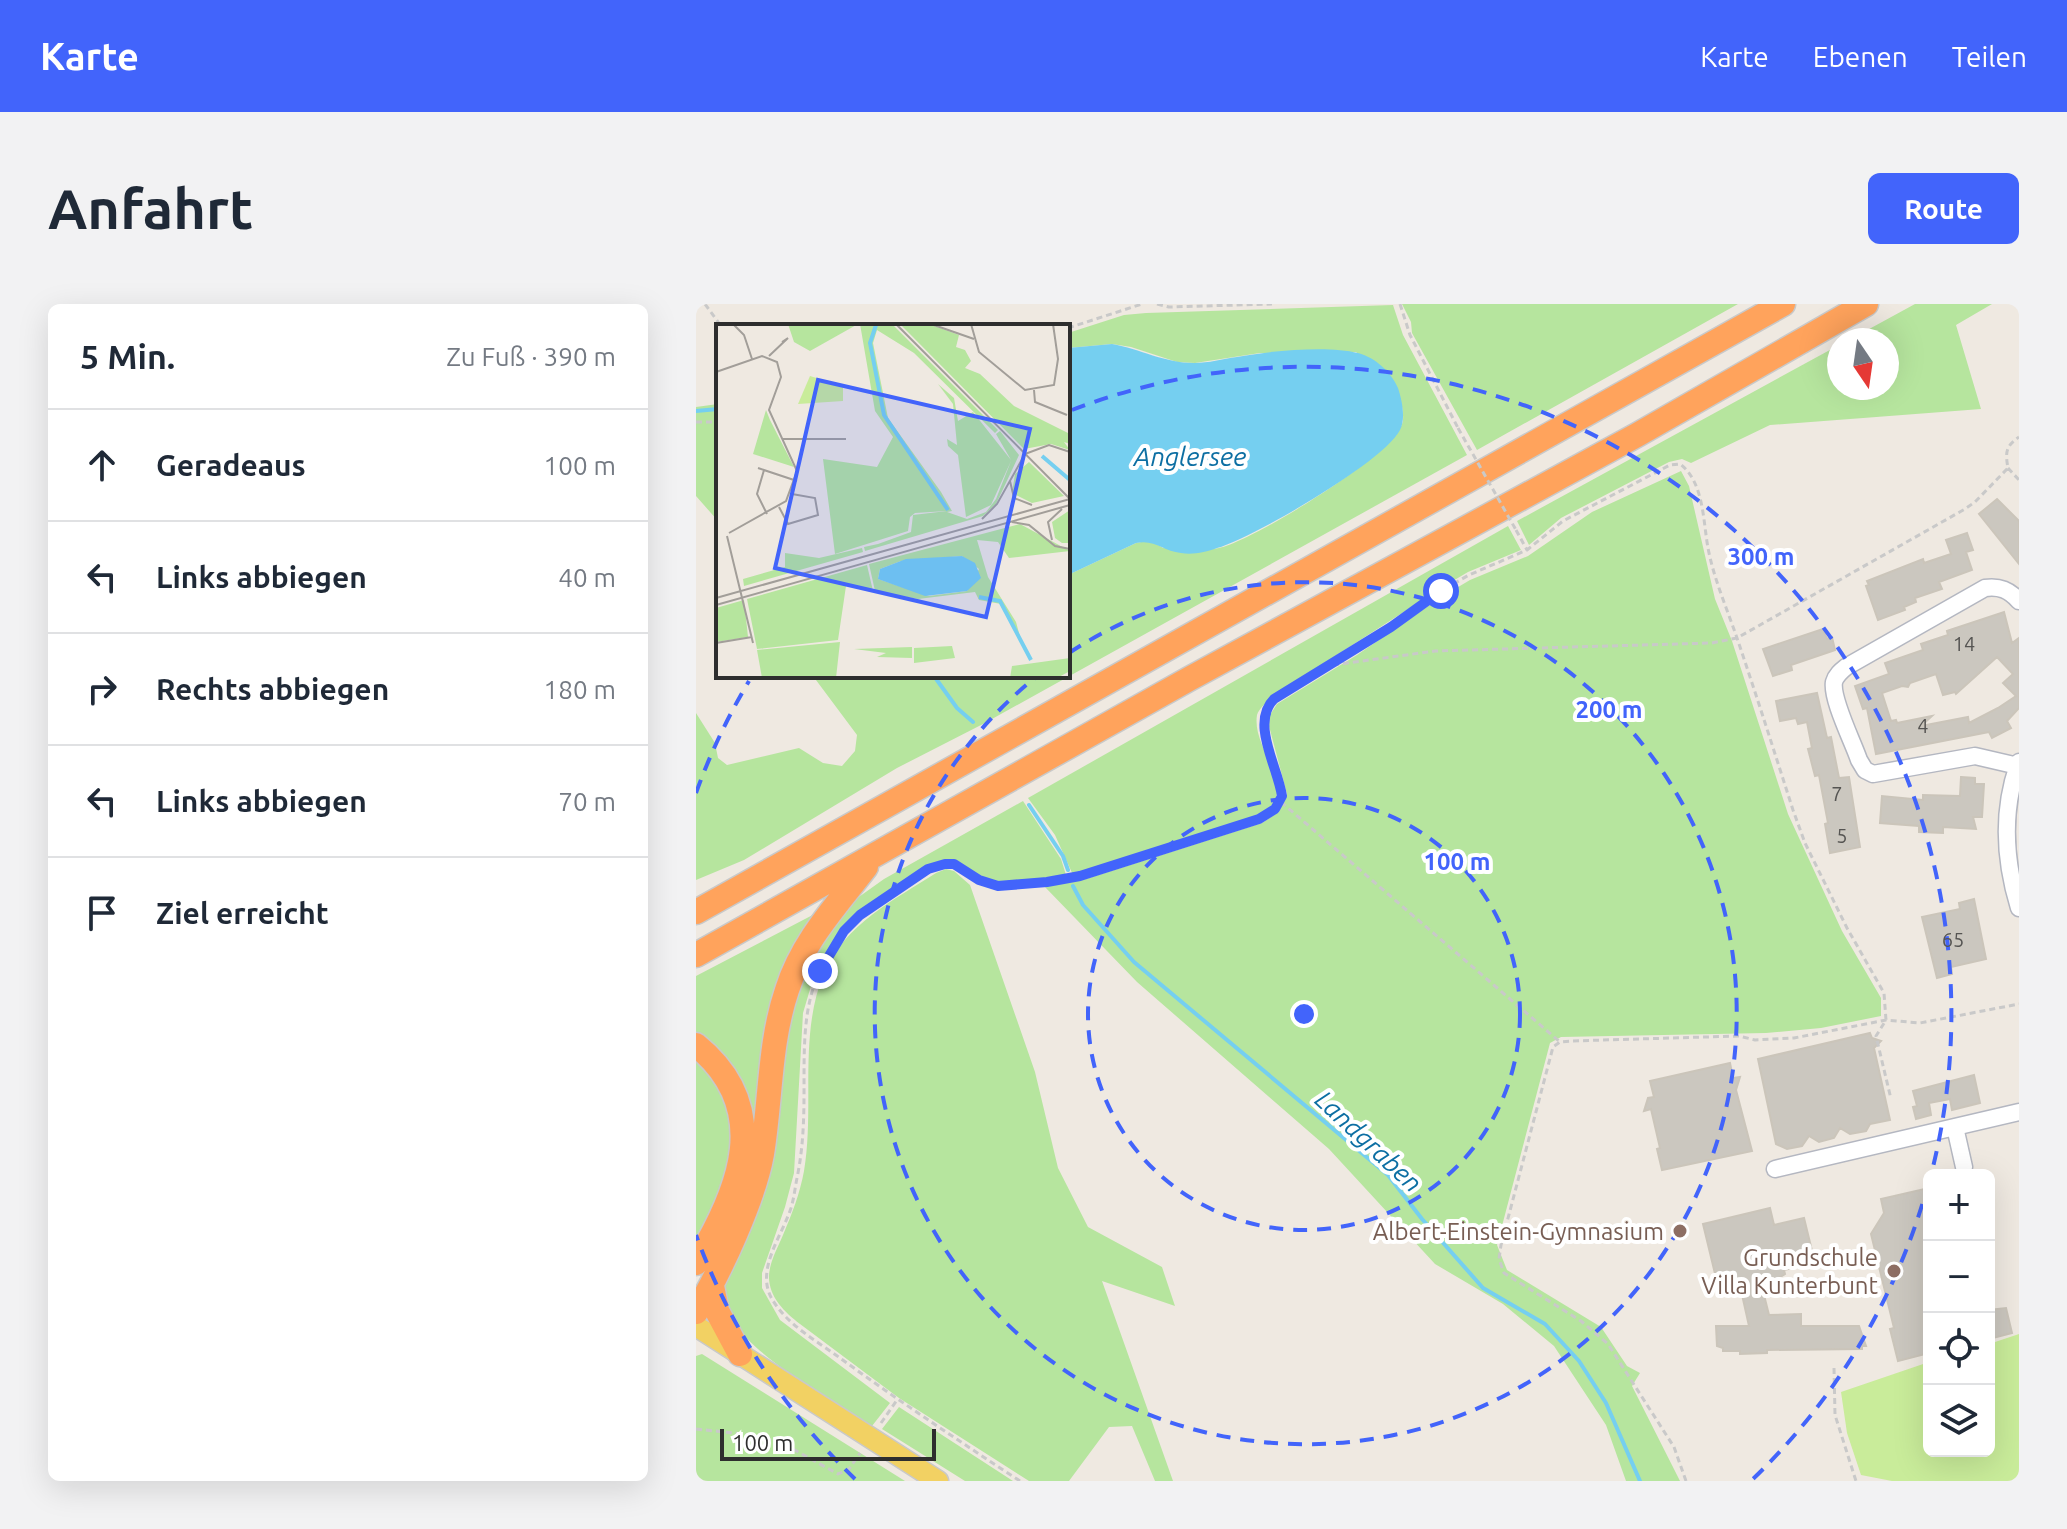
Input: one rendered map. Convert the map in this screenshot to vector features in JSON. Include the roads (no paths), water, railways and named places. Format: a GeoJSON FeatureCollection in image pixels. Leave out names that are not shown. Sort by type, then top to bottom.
{"type":"FeatureCollection","features":[{"type":"Feature","properties":{"kind":"highway"},"geometry":{"type":"LineString","coordinates":[[696,912],[1783,304]]}},
{"type":"Feature","properties":{"kind":"highway"},"geometry":{"type":"LineString","coordinates":[[696,955],[1189,679],[1637,435],[1866,304]]}},
{"type":"Feature","properties":{"kind":"highway"},"geometry":{"type":"LineString","coordinates":[[696,1312],[712,1286],[762,1157],[776,1035],[786,990],[808,943],[873,858]]}},
{"type":"Feature","properties":{"kind":"highway"},"geometry":{"type":"LineString","coordinates":[[696,896],[752,883]]}},
{"type":"Feature","properties":{"kind":"highway"},"geometry":{"type":"LineString","coordinates":[[696,1045],[720,1067],[732,1086],[744,1134],[741,1161],[733,1188],[720,1221],[696,1263]]}},
{"type":"Feature","properties":{"kind":"highway"},"geometry":{"type":"LineString","coordinates":[[712,1286],[717,1311],[740,1354]]}},
{"type":"Feature","properties":{"kind":"main road"},"geometry":{"type":"LineString","coordinates":[[696,1326],[938,1481]]}},
{"type":"Feature","properties":{"kind":"street"},"geometry":{"type":"LineString","coordinates":[[2019,601],[1999,587],[1985,588],[1846,667],[1834,683],[1835,695],[1859,760],[1865,770],[1873,774],[1975,756],[2018,764],[2006,813],[2019,908]]}},
{"type":"Feature","properties":{"kind":"street"},"geometry":{"type":"LineString","coordinates":[[1775,1169],[2019,1112]]}},
{"type":"Feature","properties":{"kind":"street"},"geometry":{"type":"LineString","coordinates":[[1955,1127],[1964,1167]]}},
{"type":"Feature","properties":{"kind":"water","name":"Anglersee"},"geometry":{"type":"Polygon","coordinates":[[[1112,344],[1173,361],[1194,363],[1298,350],[1331,349],[1358,353],[1377,362],[1395,382],[1402,404],[1402,426],[1389,444],[1345,478],[1287,514],[1235,541],[1190,554],[1149,543],[1136,543],[1070,574],[1070,348],[1112,344]]]}},
{"type":"Feature","properties":{"kind":"waterway","name":"Landgraben"},"geometry":{"type":"LineString","coordinates":[[696,411],[716,409]]}},
{"type":"Feature","properties":{"kind":"waterway","name":"Landgraben"},"geometry":{"type":"LineString","coordinates":[[935,678],[957,708],[973,722]]}},
{"type":"Feature","properties":{"kind":"waterway","name":"Landgraben"},"geometry":{"type":"LineString","coordinates":[[1029,805],[1063,856],[1068,870]]}},
{"type":"Feature","properties":{"kind":"waterway","name":"Landgraben"},"geometry":{"type":"LineString","coordinates":[[1073,886],[1083,905],[1134,962],[1388,1175],[1483,1288],[1545,1324],[1579,1361],[1606,1403],[1640,1481]]}},
{"type":"Feature","properties":{"kind":"place","name":"Albert-Einstein-Gymnasium"},"geometry":{"type":"Point","coordinates":[1680,1231]}},
{"type":"Feature","properties":{"kind":"place","name":"Grundschule Villa Kunterbunt"},"geometry":{"type":"Point","coordinates":[1894,1271]}}]}
